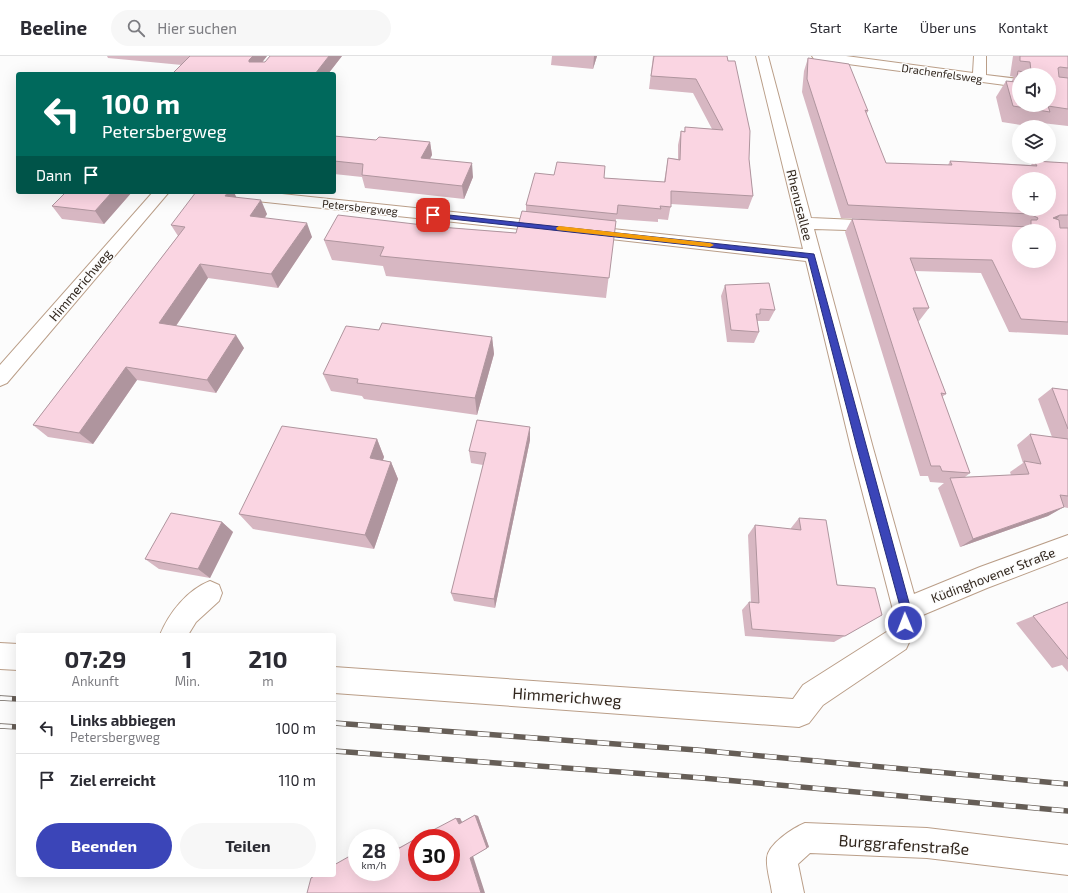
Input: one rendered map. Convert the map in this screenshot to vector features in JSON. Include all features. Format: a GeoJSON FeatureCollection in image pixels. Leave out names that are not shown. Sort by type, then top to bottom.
{"type":"FeatureCollection","features":[{"type":"Feature","properties":{"kind":"street","name":"Rhenusallee"},"geometry":{"type":"LineString","coordinates":[[762,56],[805,223],[812,256],[906,610]]}},
{"type":"Feature","properties":{"kind":"street","name":"Drachenfelsweg"},"geometry":{"type":"LineString","coordinates":[[818,56],[1012,82]]}},
{"type":"Feature","properties":{"kind":"street"},"geometry":{"type":"LineString","coordinates":[[979,78],[980,56]]}},
{"type":"Feature","properties":{"kind":"street","name":"Himmerichweg"},"geometry":{"type":"LineString","coordinates":[[0,378],[159,194]]}},
{"type":"Feature","properties":{"kind":"street","name":"Petersbergweg"},"geometry":{"type":"LineString","coordinates":[[237,194],[812,256]]}},
{"type":"Feature","properties":{"kind":"street"},"geometry":{"type":"LineString","coordinates":[[805,223],[892,227]]}},
{"type":"Feature","properties":{"kind":"street","name":"Küdinghovener Straße"},"geometry":{"type":"LineString","coordinates":[[906,610],[980,579],[1068,546]]}},
{"type":"Feature","properties":{"kind":"street"},"geometry":{"type":"LineString","coordinates":[[174,633],[187,613],[210,593]]}},
{"type":"Feature","properties":{"kind":"street","name":"Himmerichweg"},"geometry":{"type":"LineString","coordinates":[[336,680],[799,713],[813,695],[897,640],[905,623],[906,610]]}},
{"type":"Feature","properties":{"kind":"street"},"geometry":{"type":"LineString","coordinates":[[0,656],[16,657]]}},
{"type":"Feature","properties":{"kind":"street","name":"Burggrafenstraße"},"geometry":{"type":"LineString","coordinates":[[788,893],[782,858],[805,838],[927,843],[1068,860]]}},
{"type":"Feature","properties":{"kind":"building"},"geometry":{"type":"Polygon","coordinates":[[[190,56],[253,56],[249,62],[265,62],[270,56],[329,56],[317,72],[174,72],[190,56]]]}},
{"type":"Feature","properties":{"kind":"building"},"geometry":{"type":"Polygon","coordinates":[[[654,56],[727,56],[728,61],[735,61],[750,131],[749,159],[753,196],[671,191],[671,207],[660,206],[661,209],[618,205],[617,214],[526,205],[535,173],[554,175],[557,162],[605,166],[604,178],[665,182],[668,158],[680,160],[681,131],[685,132],[685,127],[723,130],[696,79],[651,76],[654,56]]]}},
{"type":"Feature","properties":{"kind":"building"},"geometry":{"type":"Polygon","coordinates":[[[1020,56],[1068,56],[1068,68],[1058,68],[1059,77],[1068,78],[1068,109],[1056,107],[1056,68],[1031,68],[1030,62],[1020,61],[1020,56]]]}},
{"type":"Feature","properties":{"kind":"building"},"geometry":{"type":"Polygon","coordinates":[[[808,58],[849,64],[868,111],[865,110],[886,163],[952,165],[950,161],[1037,166],[1036,164],[1068,163],[1068,215],[1060,215],[1053,218],[1059,220],[1060,228],[1068,228],[1068,322],[1021,319],[992,260],[910,258],[929,308],[913,308],[946,394],[941,393],[970,473],[942,471],[940,466],[931,466],[852,219],[1012,226],[1012,268],[1056,268],[1056,224],[1031,224],[1031,220],[1037,220],[1038,218],[1034,216],[1056,216],[1056,172],[1012,172],[1012,213],[848,205],[807,79],[808,58]]]}},
{"type":"Feature","properties":{"kind":"building"},"geometry":{"type":"Polygon","coordinates":[[[1006,81],[1012,82],[1012,102],[1006,81]]]}},
{"type":"Feature","properties":{"kind":"building"},"geometry":{"type":"Polygon","coordinates":[[[336,136],[376,140],[379,137],[430,142],[421,158],[472,163],[462,186],[362,175],[363,164],[336,161],[336,136]]]}},
{"type":"Feature","properties":{"kind":"building"},"geometry":{"type":"Polygon","coordinates":[[[64,194],[110,194],[95,211],[52,206],[64,194]]]}},
{"type":"Feature","properties":{"kind":"building"},"geometry":{"type":"Polygon","coordinates":[[[194,194],[226,194],[225,196],[261,200],[250,216],[307,223],[271,274],[200,264],[159,323],[236,335],[207,380],[126,367],[79,433],[33,425],[185,227],[171,225],[194,194]]]}},
{"type":"Feature","properties":{"kind":"building"},"geometry":{"type":"Polygon","coordinates":[[[522,211],[616,221],[609,278],[380,256],[384,247],[324,240],[338,215],[440,227],[516,233],[522,211]]]}},
{"type":"Feature","properties":{"kind":"building"},"geometry":{"type":"Polygon","coordinates":[[[769,283],[775,310],[760,309],[760,314],[756,314],[759,332],[731,330],[725,285],[769,283]]]}},
{"type":"Feature","properties":{"kind":"building"},"geometry":{"type":"Polygon","coordinates":[[[382,323],[492,337],[475,398],[357,383],[358,379],[323,374],[346,326],[379,330],[382,323]]]}},
{"type":"Feature","properties":{"kind":"building"},"geometry":{"type":"Polygon","coordinates":[[[1052,388],[1068,390],[1068,429],[1052,388]]]}},
{"type":"Feature","properties":{"kind":"building"},"geometry":{"type":"Polygon","coordinates":[[[477,420],[530,427],[494,599],[451,593],[486,453],[469,451],[477,420]]]}},
{"type":"Feature","properties":{"kind":"building"},"geometry":{"type":"Polygon","coordinates":[[[282,426],[377,439],[370,458],[391,462],[365,535],[239,514],[282,426]]]}},
{"type":"Feature","properties":{"kind":"building"},"geometry":{"type":"Polygon","coordinates":[[[1030,434],[1068,439],[1068,496],[1060,495],[1064,507],[973,539],[950,478],[1029,474],[1024,461],[1041,464],[1030,434]]]}},
{"type":"Feature","properties":{"kind":"building"},"geometry":{"type":"Polygon","coordinates":[[[171,513],[222,522],[198,569],[145,559],[171,513]]]}},
{"type":"Feature","properties":{"kind":"building"},"geometry":{"type":"Polygon","coordinates":[[[799,518],[826,520],[837,585],[875,588],[882,615],[845,636],[752,629],[749,602],[759,603],[755,525],[801,530],[799,518]]]}},
{"type":"Feature","properties":{"kind":"building"},"geometry":{"type":"Polygon","coordinates":[[[1068,602],[1068,659],[1033,616],[1068,602]]]}},
{"type":"Feature","properties":{"kind":"building"},"geometry":{"type":"Polygon","coordinates":[[[475,815],[487,848],[470,858],[481,893],[307,893],[311,878],[336,877],[336,864],[348,857],[348,881],[400,881],[400,848],[408,843],[408,881],[460,881],[460,829],[435,829],[456,818],[459,824],[475,815]]]}},
{"type":"Feature","properties":{"kind":"railway"},"geometry":{"type":"LineString","coordinates":[[0,698],[16,699]]}},
{"type":"Feature","properties":{"kind":"railway"},"geometry":{"type":"LineString","coordinates":[[336,723],[697,750],[1068,784]]}},
{"type":"Feature","properties":{"kind":"railway"},"geometry":{"type":"LineString","coordinates":[[0,726],[16,727]]}},
{"type":"Feature","properties":{"kind":"railway"},"geometry":{"type":"LineString","coordinates":[[336,751],[702,778],[1068,811]]}},
{"type":"Feature","properties":{"kind":"slow traffic"},"geometry":{"type":"LineString","coordinates":[[559,228],[710,245]]}},
{"type":"Feature","properties":{"kind":"route"},"geometry":{"type":"LineString","coordinates":[[433,215],[812,256],[906,610],[905,623]]}}]}
